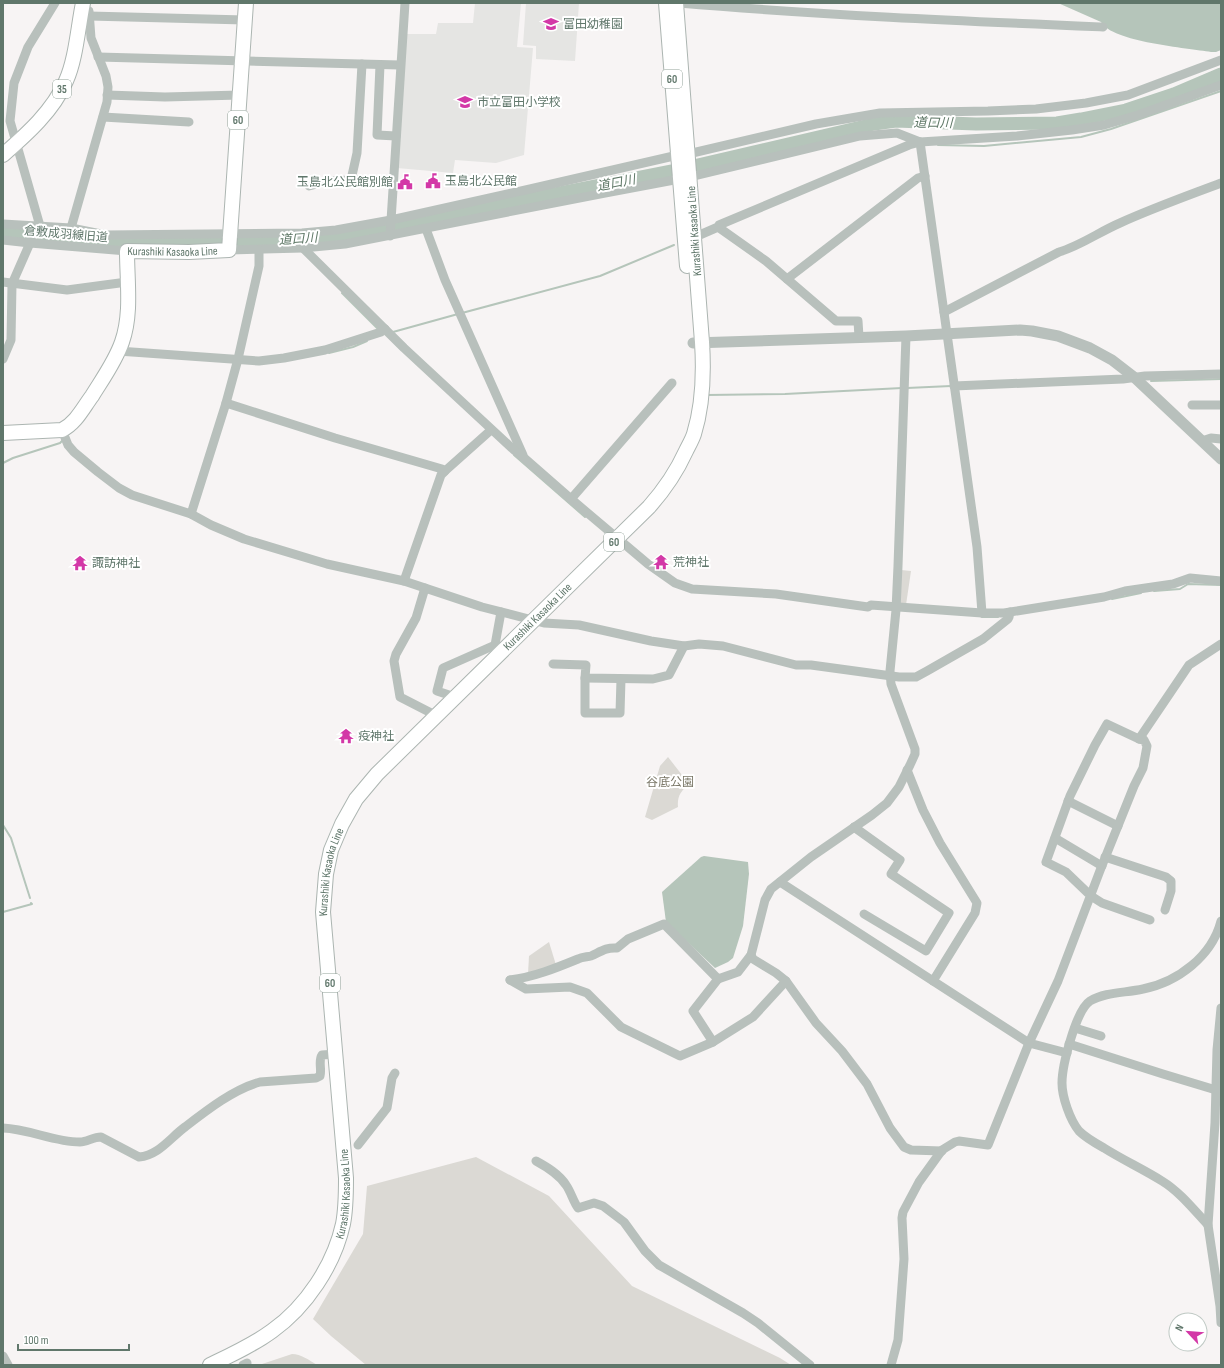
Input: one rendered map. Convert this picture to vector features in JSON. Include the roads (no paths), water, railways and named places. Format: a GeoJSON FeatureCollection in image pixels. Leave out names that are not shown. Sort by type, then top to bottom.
{"type":"FeatureCollection","features":[{"type":"Feature","properties":{"kind":"main road","name":"Kurashiki Kasaoka Line"},"geometry":{"type":"LineString","coordinates":[[64,435],[67,427],[76,419],[112,366],[122,342],[128,313],[127,251],[175,252],[230,242],[246,3]]}},
{"type":"Feature","properties":{"kind":"main road","name":"Kurashiki Kasaoka Line"},"geometry":{"type":"LineString","coordinates":[[210,1365],[255,1342],[288,1319],[316,1286],[326,1267],[343,1224],[346,1201],[346,1178],[323,912],[326,874],[331,850],[342,824],[356,799],[377,774],[649,507],[664,490],[675,474],[694,435],[700,408],[704,375],[697,342],[683,155],[666,3]]}},
{"type":"Feature","properties":{"kind":"main road","name":"Kurashiki Kasaoka Line"},"geometry":{"type":"LineString","coordinates":[[678,3],[683,155]]}},
{"type":"Feature","properties":{"kind":"main road","name":"35"},"geometry":{"type":"LineString","coordinates":[[3,155],[16,144],[47,112],[58,97],[66,81],[72,63],[85,9]]}},
{"type":"Feature","properties":{"kind":"main road","name":"Kurashiki Kasaoka Line"},"geometry":{"type":"LineString","coordinates":[[685,178],[695,237],[697,342]]}},
{"type":"Feature","properties":{"kind":"main road"},"geometry":{"type":"LineString","coordinates":[[3,433],[64,435]]}},
{"type":"Feature","properties":{"kind":"street"},"geometry":{"type":"LineString","coordinates":[[3,359],[11,340],[8,283],[38,227],[16,144],[6,122],[14,83],[28,48],[55,3]]}},
{"type":"Feature","properties":{"kind":"street"},"geometry":{"type":"LineString","coordinates":[[390,236],[405,3]]}},
{"type":"Feature","properties":{"kind":"street"},"geometry":{"type":"LineString","coordinates":[[678,3],[934,19],[1103,26]]}},
{"type":"Feature","properties":{"kind":"street"},"geometry":{"type":"LineString","coordinates":[[71,228],[108,95],[106,76],[91,38],[85,9],[245,20]]}},
{"type":"Feature","properties":{"kind":"street"},"geometry":{"type":"LineString","coordinates":[[98,56],[400,65]]}},
{"type":"Feature","properties":{"kind":"street"},"geometry":{"type":"LineString","coordinates":[[3,224],[71,228],[106,235],[230,242],[336,230],[391,220],[816,124],[880,113],[1036,109],[1086,103],[1128,95],[1221,60]]}},
{"type":"Feature","properties":{"kind":"street"},"geometry":{"type":"LineString","coordinates":[[351,180],[357,153],[362,64]]}},
{"type":"Feature","properties":{"kind":"street"},"geometry":{"type":"LineString","coordinates":[[380,65],[377,135],[396,136]]}},
{"type":"Feature","properties":{"kind":"street"},"geometry":{"type":"LineString","coordinates":[[695,237],[719,225],[909,145],[1017,136],[1104,125],[1138,115],[1221,85]]}},
{"type":"Feature","properties":{"kind":"street"},"geometry":{"type":"LineString","coordinates":[[108,95],[165,97],[240,95]]}},
{"type":"Feature","properties":{"kind":"street"},"geometry":{"type":"LineString","coordinates":[[103,117],[189,122]]}},
{"type":"Feature","properties":{"kind":"street"},"geometry":{"type":"LineString","coordinates":[[230,242],[259,250],[345,244],[685,178],[860,136],[897,133],[920,144]]}},
{"type":"Feature","properties":{"kind":"street"},"geometry":{"type":"LineString","coordinates":[[920,144],[923,177],[947,333],[977,547],[982,614]]}},
{"type":"Feature","properties":{"kind":"street"},"geometry":{"type":"LineString","coordinates":[[786,278],[923,177]]}},
{"type":"Feature","properties":{"kind":"street"},"geometry":{"type":"LineString","coordinates":[[309,186],[329,181],[393,180]]}},
{"type":"Feature","properties":{"kind":"street"},"geometry":{"type":"LineString","coordinates":[[944,315],[1059,252],[1069,249],[1120,223],[1221,184]]}},
{"type":"Feature","properties":{"kind":"street"},"geometry":{"type":"LineString","coordinates":[[715,228],[766,261],[836,321],[858,321],[859,337]]}},
{"type":"Feature","properties":{"kind":"street"},"geometry":{"type":"LineString","coordinates":[[426,229],[459,314],[523,457]]}},
{"type":"Feature","properties":{"kind":"street","name":"倉敷成羽線旧道"},"geometry":{"type":"LineString","coordinates":[[3,240],[31,241],[127,251]]}},
{"type":"Feature","properties":{"kind":"street"},"geometry":{"type":"LineString","coordinates":[[303,248],[489,432],[523,457],[617,538],[675,583],[692,589],[776,594],[868,607],[871,605],[896,610],[1010,615],[1104,597],[1125,591],[1173,584],[1190,578],[1221,581]]}},
{"type":"Feature","properties":{"kind":"street"},"geometry":{"type":"LineString","coordinates":[[191,514],[238,361],[260,266],[259,250]]}},
{"type":"Feature","properties":{"kind":"street"},"geometry":{"type":"LineString","coordinates":[[8,283],[67,290],[127,282]]}},
{"type":"Feature","properties":{"kind":"street"},"geometry":{"type":"LineString","coordinates":[[118,351],[238,361],[258,361],[284,358],[325,350],[381,332],[385,329]]}},
{"type":"Feature","properties":{"kind":"street"},"geometry":{"type":"LineString","coordinates":[[697,342],[906,336],[1032,330],[1058,336],[1090,348],[1101,353],[1122,367],[1221,459]]}},
{"type":"Feature","properties":{"kind":"street"},"geometry":{"type":"LineString","coordinates":[[713,1042],[692,1011],[718,978],[738,972],[751,955],[765,900],[772,889],[824,848],[872,815],[891,799],[915,754],[915,749],[893,690],[890,676],[896,610],[906,336]]}},
{"type":"Feature","properties":{"kind":"street"},"geometry":{"type":"LineString","coordinates":[[954,386],[1221,374]]}},
{"type":"Feature","properties":{"kind":"street"},"geometry":{"type":"LineString","coordinates":[[571,499],[672,383]]}},
{"type":"Feature","properties":{"kind":"street"},"geometry":{"type":"LineString","coordinates":[[226,403],[445,471]]}},
{"type":"Feature","properties":{"kind":"street"},"geometry":{"type":"LineString","coordinates":[[1192,405],[1221,405]]}},
{"type":"Feature","properties":{"kind":"street"},"geometry":{"type":"LineString","coordinates":[[404,581],[442,475],[489,432]]}},
{"type":"Feature","properties":{"kind":"street"},"geometry":{"type":"LineString","coordinates":[[64,435],[68,445],[79,457],[119,488],[132,495],[191,514],[211,525],[244,539],[327,564],[404,581],[501,612],[544,623],[579,625],[652,641],[684,646],[699,644],[723,646],[796,665],[810,665],[890,676],[916,677],[983,639],[1010,615]]}},
{"type":"Feature","properties":{"kind":"street"},"geometry":{"type":"LineString","coordinates":[[1202,441],[1211,438],[1221,438]]}},
{"type":"Feature","properties":{"kind":"street"},"geometry":{"type":"LineString","coordinates":[[425,588],[416,618],[396,654],[394,661],[400,697],[437,716]]}},
{"type":"Feature","properties":{"kind":"street"},"geometry":{"type":"LineString","coordinates":[[449,695],[437,692],[443,668],[495,645],[501,612]]}},
{"type":"Feature","properties":{"kind":"street"},"geometry":{"type":"LineString","coordinates":[[1139,739],[1189,665],[1221,644]]}},
{"type":"Feature","properties":{"kind":"street"},"geometry":{"type":"LineString","coordinates":[[585,678],[653,680],[669,675],[684,646]]}},
{"type":"Feature","properties":{"kind":"street"},"geometry":{"type":"LineString","coordinates":[[553,664],[586,665],[584,713],[620,713],[621,679]]}},
{"type":"Feature","properties":{"kind":"street"},"geometry":{"type":"LineString","coordinates":[[890,1365],[898,1340],[904,1259],[903,1212],[919,1182],[942,1151],[954,1142],[959,1141],[988,1145],[1029,1043],[1058,981],[1091,896],[1102,866],[1142,768],[1147,746],[1144,740],[1107,724],[1095,744],[1068,801],[1046,862],[1066,872],[1091,896],[1102,903],[1150,920]]}},
{"type":"Feature","properties":{"kind":"street"},"geometry":{"type":"LineString","coordinates":[[907,770],[923,810],[940,843],[977,903],[975,913],[933,981]]}},
{"type":"Feature","properties":{"kind":"street"},"geometry":{"type":"LineString","coordinates":[[1068,801],[1118,826]]}},
{"type":"Feature","properties":{"kind":"street"},"geometry":{"type":"LineString","coordinates":[[854,827],[900,860],[891,874],[949,913],[926,951],[864,914]]}},
{"type":"Feature","properties":{"kind":"street"},"geometry":{"type":"LineString","coordinates":[[1055,838],[1102,866]]}},
{"type":"Feature","properties":{"kind":"street"},"geometry":{"type":"LineString","coordinates":[[1106,857],[1166,877],[1171,881],[1172,891],[1165,910]]}},
{"type":"Feature","properties":{"kind":"street"},"geometry":{"type":"LineString","coordinates":[[780,882],[1029,1043],[1068,1048],[1216,1090]]}},
{"type":"Feature","properties":{"kind":"street"},"geometry":{"type":"LineString","coordinates":[[1208,1225],[1177,1192],[1164,1181],[1118,1157],[1079,1131],[1074,1124],[1068,1109],[1062,1083],[1068,1048],[1082,1008],[1086,1004],[1105,995],[1145,989],[1171,979],[1185,971],[1201,957],[1216,934],[1221,921]]}},
{"type":"Feature","properties":{"kind":"street"},"geometry":{"type":"LineString","coordinates":[[718,978],[664,924],[628,939],[617,948],[610,947],[590,956],[580,958],[538,974],[510,980],[526,989],[570,987],[587,993],[621,1027],[680,1056],[713,1042],[753,1017],[786,981]]}},
{"type":"Feature","properties":{"kind":"street"},"geometry":{"type":"LineString","coordinates":[[751,955],[753,959],[786,981],[816,1023],[842,1051],[867,1084],[890,1128],[904,1147],[911,1150],[942,1151]]}},
{"type":"Feature","properties":{"kind":"street"},"geometry":{"type":"LineString","coordinates":[[1221,1008],[1216,1090],[1218,1124],[1216,1169],[1208,1225],[1220,1306],[1221,1323]]}},
{"type":"Feature","properties":{"kind":"street"},"geometry":{"type":"LineString","coordinates":[[1075,1028],[1101,1036]]}},
{"type":"Feature","properties":{"kind":"street"},"geometry":{"type":"LineString","coordinates":[[3,1128],[21,1130],[62,1140],[81,1142],[96,1137],[101,1137],[139,1157],[144,1156],[158,1151],[184,1128],[207,1111],[252,1084],[260,1082],[316,1078],[320,1076],[320,1058],[322,1055],[336,1054]]}},
{"type":"Feature","properties":{"kind":"street"},"geometry":{"type":"LineString","coordinates":[[358,1145],[387,1108],[392,1078],[395,1073]]}},
{"type":"Feature","properties":{"kind":"street"},"geometry":{"type":"LineString","coordinates":[[536,1161],[549,1168],[561,1178],[567,1185],[578,1208],[594,1203],[603,1206],[624,1222],[645,1251],[659,1265],[743,1313],[758,1323],[810,1365]]}},
{"type":"Feature","properties":{"kind":"street"},"geometry":{"type":"LineString","coordinates":[[3,1356],[8,1365]]}},
{"type":"Feature","properties":{"kind":"waterway","name":"道口川"},"geometry":{"type":"LineString","coordinates":[[3,230],[46,237],[110,240],[240,242],[369,234],[412,222],[672,171],[874,124],[896,121],[976,124],[1057,123],[1081,119],[1126,110],[1174,94],[1221,74]]}},
{"type":"Feature","properties":{"kind":"waterway"},"geometry":{"type":"LineString","coordinates":[[938,145],[984,146],[1081,137],[1111,129],[1221,91]]}},
{"type":"Feature","properties":{"kind":"waterway","name":"道口川"},"geometry":{"type":"LineString","coordinates":[[297,239],[297,245]]}},
{"type":"Feature","properties":{"kind":"waterway"},"geometry":{"type":"LineString","coordinates":[[462,313],[600,276],[674,245]]}},
{"type":"Feature","properties":{"kind":"waterway"},"geometry":{"type":"LineString","coordinates":[[342,293],[379,330]]}},
{"type":"Feature","properties":{"kind":"waterway"},"geometry":{"type":"LineString","coordinates":[[393,332],[458,314]]}},
{"type":"Feature","properties":{"kind":"waterway"},"geometry":{"type":"LineString","coordinates":[[329,353],[353,347],[367,341]]}},
{"type":"Feature","properties":{"kind":"waterway"},"geometry":{"type":"LineString","coordinates":[[1151,381],[1221,379]]}},
{"type":"Feature","properties":{"kind":"waterway"},"geometry":{"type":"LineString","coordinates":[[907,388],[951,386]]}},
{"type":"Feature","properties":{"kind":"waterway"},"geometry":{"type":"LineString","coordinates":[[707,395],[785,394],[902,388]]}},
{"type":"Feature","properties":{"kind":"waterway"},"geometry":{"type":"LineString","coordinates":[[3,463],[13,458],[60,443],[63,440]]}},
{"type":"Feature","properties":{"kind":"waterway"},"geometry":{"type":"LineString","coordinates":[[514,455],[585,517]]}},
{"type":"Feature","properties":{"kind":"waterway"},"geometry":{"type":"LineString","coordinates":[[1154,591],[1180,589],[1188,584],[1221,585]]}},
{"type":"Feature","properties":{"kind":"waterway"},"geometry":{"type":"LineString","coordinates":[[1112,599],[1141,593]]}},
{"type":"Feature","properties":{"kind":"waterway"},"geometry":{"type":"LineString","coordinates":[[982,617],[998,617]]}},
{"type":"Feature","properties":{"kind":"waterway"},"geometry":{"type":"LineString","coordinates":[[3,825],[11,838],[30,898]]}},
{"type":"Feature","properties":{"kind":"waterway"},"geometry":{"type":"LineString","coordinates":[[3,912],[32,904],[31,903]]}},
{"type":"Feature","properties":{"kind":"place","name":"富田幼稚園"},"geometry":{"type":"Point","coordinates":[551,24]}},
{"type":"Feature","properties":{"kind":"place","name":"市立富田小学校"},"geometry":{"type":"Point","coordinates":[465,102]}},
{"type":"Feature","properties":{"kind":"place","name":"玉島北公民館"},"geometry":{"type":"Point","coordinates":[433,181]}},
{"type":"Feature","properties":{"kind":"place","name":"玉島北公民館別館"},"geometry":{"type":"Point","coordinates":[405,182]}},
{"type":"Feature","properties":{"kind":"place","name":"荒神社"},"geometry":{"type":"Point","coordinates":[661,562]}},
{"type":"Feature","properties":{"kind":"place","name":"諏訪神社"},"geometry":{"type":"Point","coordinates":[80,563]}},
{"type":"Feature","properties":{"kind":"place","name":"疫神社"},"geometry":{"type":"Point","coordinates":[346,736]}},
{"type":"Feature","properties":{"kind":"park label","name":"谷底公園"},"geometry":{"type":"Point","coordinates":[670,782]}}]}
